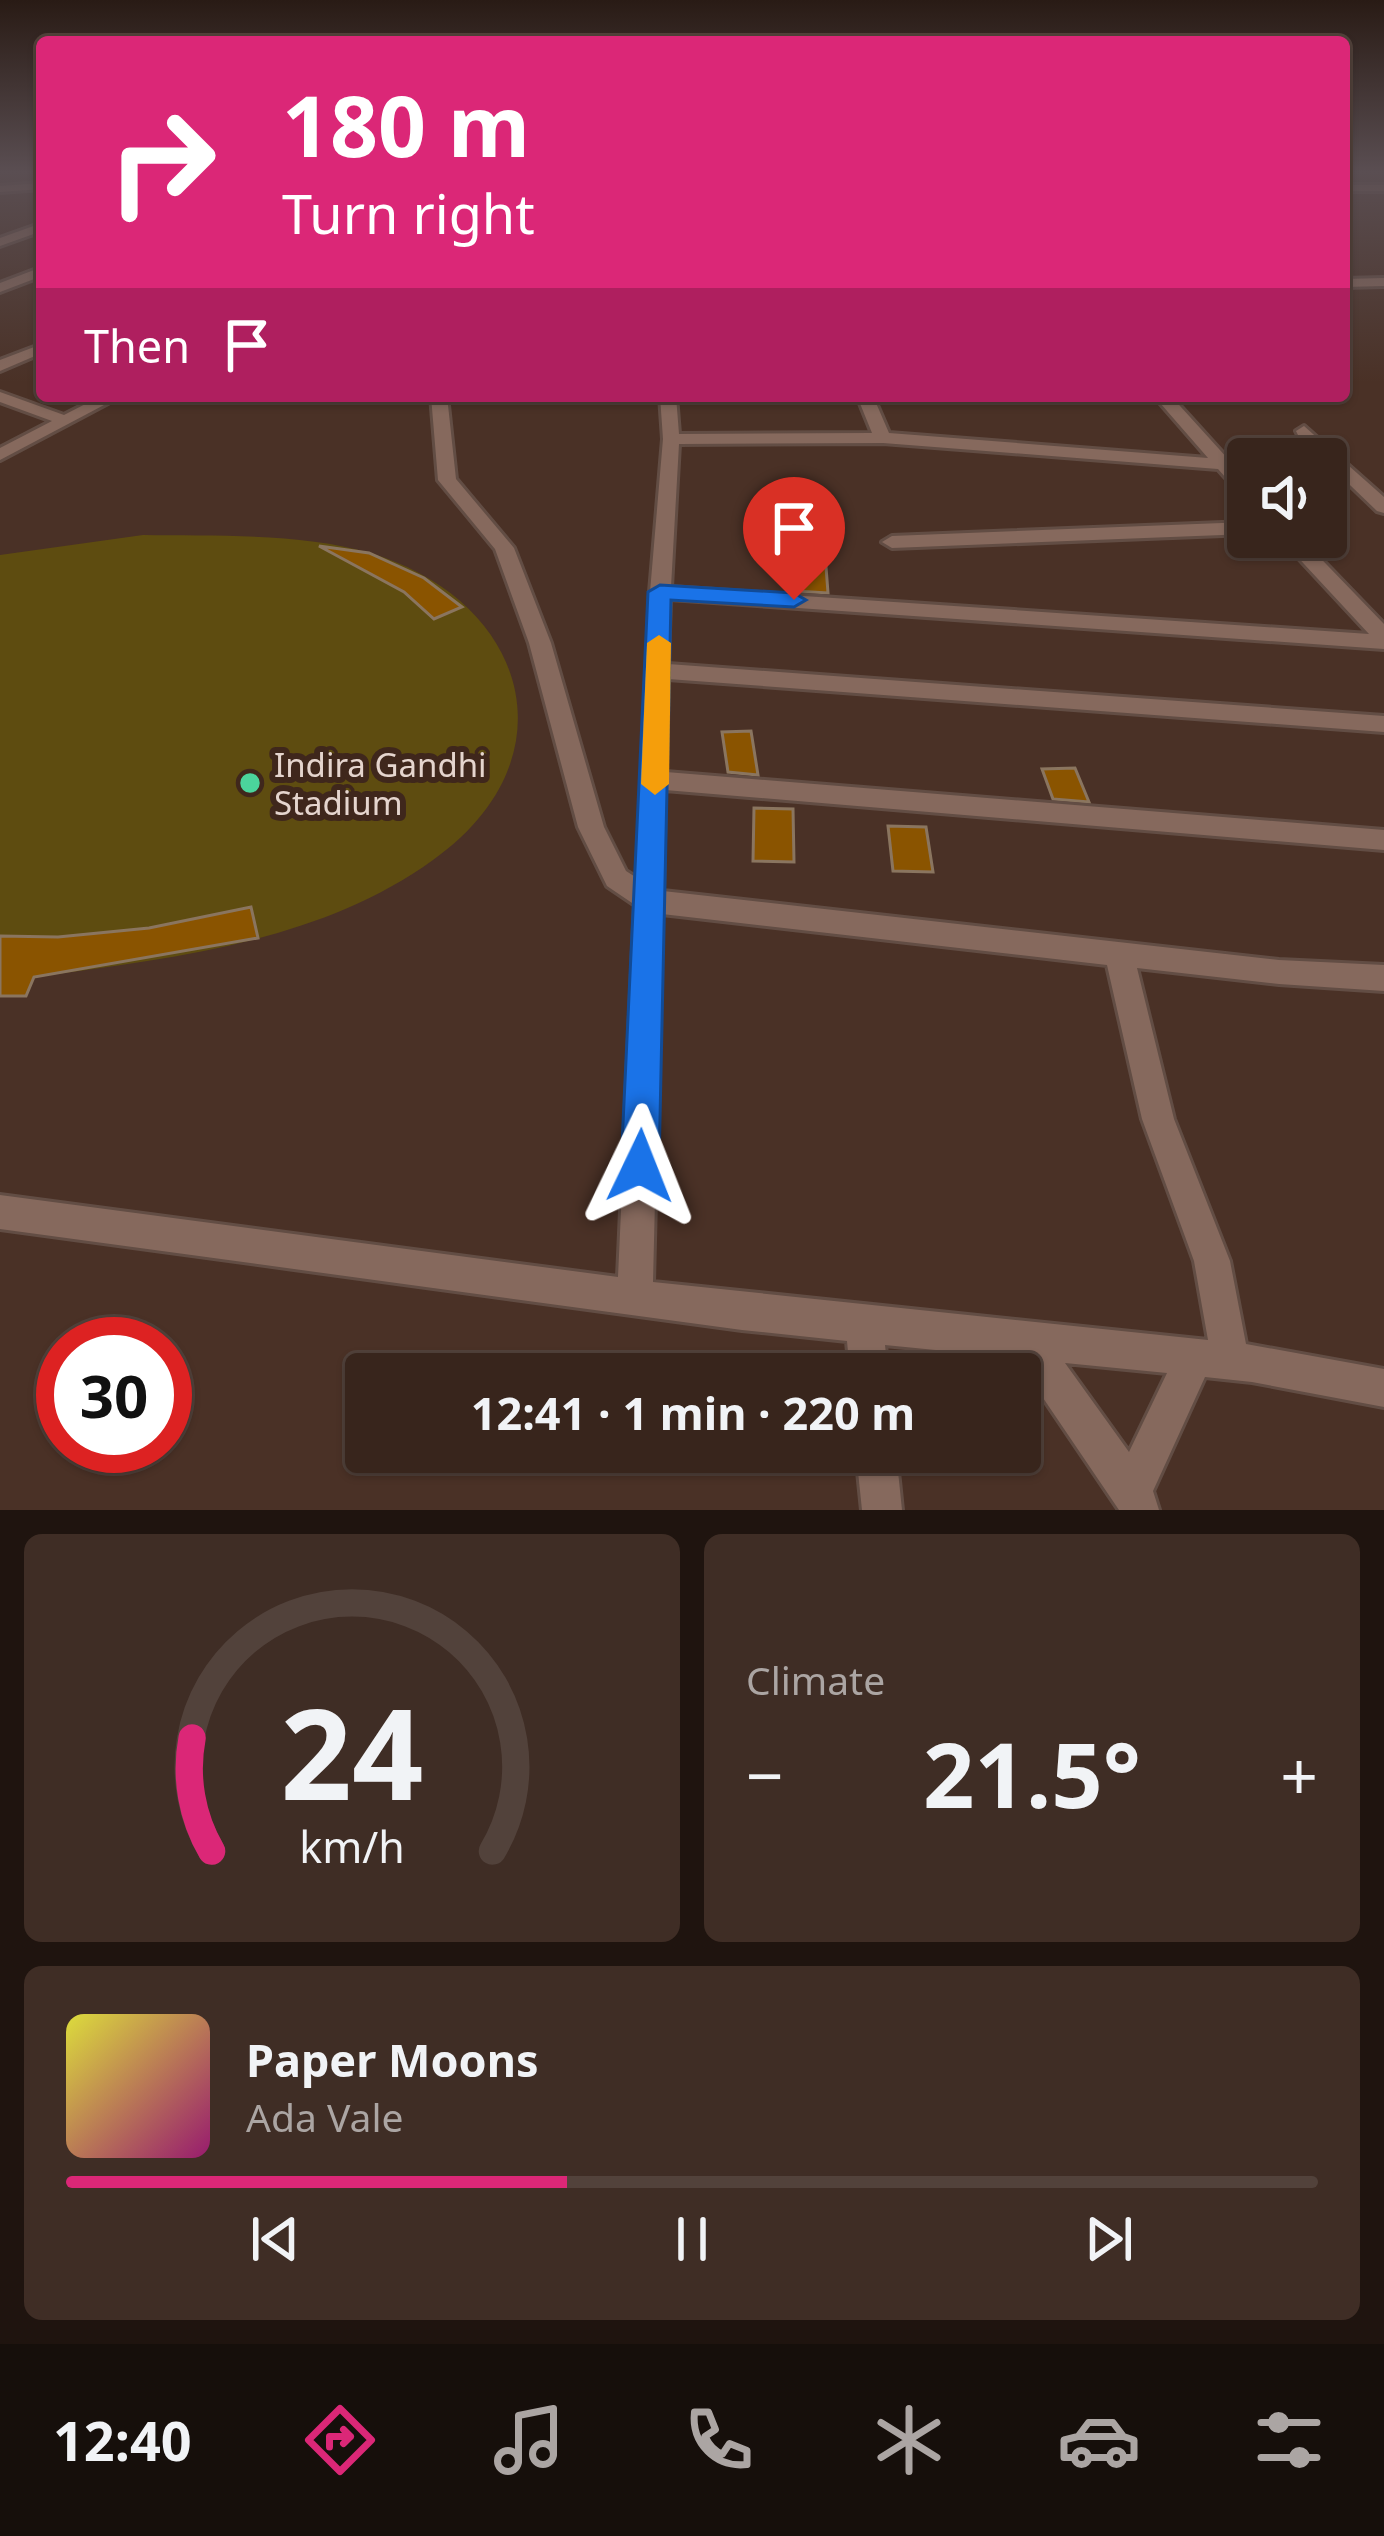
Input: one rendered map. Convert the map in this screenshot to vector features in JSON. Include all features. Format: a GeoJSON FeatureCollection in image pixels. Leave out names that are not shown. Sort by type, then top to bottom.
{"type":"FeatureCollection","features":[{"type":"Feature","properties":{"kind":"street"},"geometry":{"type":"LineString","coordinates":[[0,288],[36,273]]}},
{"type":"Feature","properties":{"kind":"street"},"geometry":{"type":"LineString","coordinates":[[1350,283],[1384,282]]}},
{"type":"Feature","properties":{"kind":"street"},"geometry":{"type":"LineString","coordinates":[[0,366],[36,351]]}},
{"type":"Feature","properties":{"kind":"street"},"geometry":{"type":"LineString","coordinates":[[0,397],[66,421]]}},
{"type":"Feature","properties":{"kind":"street"},"geometry":{"type":"LineString","coordinates":[[0,455],[102,402]]}},
{"type":"Feature","properties":{"kind":"street"},"geometry":{"type":"LineString","coordinates":[[440,402],[447,480],[504,548],[540,644],[591,827],[616,878],[650,902],[1384,978]]}},
{"type":"Feature","properties":{"kind":"street"},"geometry":{"type":"LineString","coordinates":[[635,1298],[660,592],[671,439],[668,402]]}},
{"type":"Feature","properties":{"kind":"street"},"geometry":{"type":"LineString","coordinates":[[868,402],[883,438]]}},
{"type":"Feature","properties":{"kind":"street"},"geometry":{"type":"LineString","coordinates":[[1167,402],[1227,468]]}},
{"type":"Feature","properties":{"kind":"street"},"geometry":{"type":"LineString","coordinates":[[1304,430],[1384,507]]}},
{"type":"Feature","properties":{"kind":"street"},"geometry":{"type":"LineString","coordinates":[[671,439],[883,438],[1223,464]]}},
{"type":"Feature","properties":{"kind":"street"},"geometry":{"type":"LineString","coordinates":[[892,542],[1227,529]]}},
{"type":"Feature","properties":{"kind":"street"},"geometry":{"type":"LineString","coordinates":[[1308,558],[1384,640]]}},
{"type":"Feature","properties":{"kind":"street"},"geometry":{"type":"LineString","coordinates":[[660,592],[1384,640]]}},
{"type":"Feature","properties":{"kind":"street"},"geometry":{"type":"LineString","coordinates":[[658,671],[1384,724]]}},
{"type":"Feature","properties":{"kind":"street"},"geometry":{"type":"LineString","coordinates":[[656,780],[1384,840]]}},
{"type":"Feature","properties":{"kind":"street"},"geometry":{"type":"LineString","coordinates":[[1024,1337],[1136,1500],[1212,1359],[1212,1261],[1158,1118],[1118,954]]}},
{"type":"Feature","properties":{"kind":"street"},"geometry":{"type":"LineString","coordinates":[[0,1212],[635,1298],[1212,1359],[1384,1388]]}},
{"type":"Feature","properties":{"kind":"street"},"geometry":{"type":"LineString","coordinates":[[864,1323],[867,1353]]}},
{"type":"Feature","properties":{"kind":"street"},"geometry":{"type":"LineString","coordinates":[[878,1473],[882,1510]]}},
{"type":"Feature","properties":{"kind":"shaded area","name":"Indira Gandhi Stadium"},"geometry":{"type":"Polygon","coordinates":[[[143,535],[316,542],[370,553],[424,576],[466,606],[497,644],[514,686],[517,730],[506,776],[478,819],[433,860],[341,911],[190,954],[35,977],[26,996],[0,996],[0,555],[143,535]]]}},
{"type":"Feature","properties":{"kind":"building"},"geometry":{"type":"Polygon","coordinates":[[[319,546],[369,553],[424,578],[462,607],[434,619],[404,592],[319,546]]]}},
{"type":"Feature","properties":{"kind":"building"},"geometry":{"type":"Polygon","coordinates":[[[794,566],[826,567],[828,593],[795,591],[794,566]]]}},
{"type":"Feature","properties":{"kind":"building"},"geometry":{"type":"Polygon","coordinates":[[[751,731],[758,775],[728,772],[722,732],[751,731]]]}},
{"type":"Feature","properties":{"kind":"building"},"geometry":{"type":"Polygon","coordinates":[[[1075,768],[1089,802],[1053,799],[1042,769],[1075,768]]]}},
{"type":"Feature","properties":{"kind":"building"},"geometry":{"type":"Polygon","coordinates":[[[754,808],[793,809],[794,862],[753,861],[754,808]]]}},
{"type":"Feature","properties":{"kind":"building"},"geometry":{"type":"Polygon","coordinates":[[[888,826],[926,827],[933,872],[893,871],[888,826]]]}},
{"type":"Feature","properties":{"kind":"building"},"geometry":{"type":"Polygon","coordinates":[[[251,907],[258,938],[34,977],[26,996],[0,996],[0,936],[58,937],[149,928],[251,907]]]}},
{"type":"Feature","properties":{"kind":"slow traffic"},"geometry":{"type":"LineString","coordinates":[[655,784],[659,643]]}},
{"type":"Feature","properties":{"kind":"place","name":"Indira Gandhi Stadium"},"geometry":{"type":"Point","coordinates":[250,783]}},
{"type":"Feature","properties":{"kind":"route"},"geometry":{"type":"LineString","coordinates":[[640,1166],[660,592],[794,600]]}}]}
